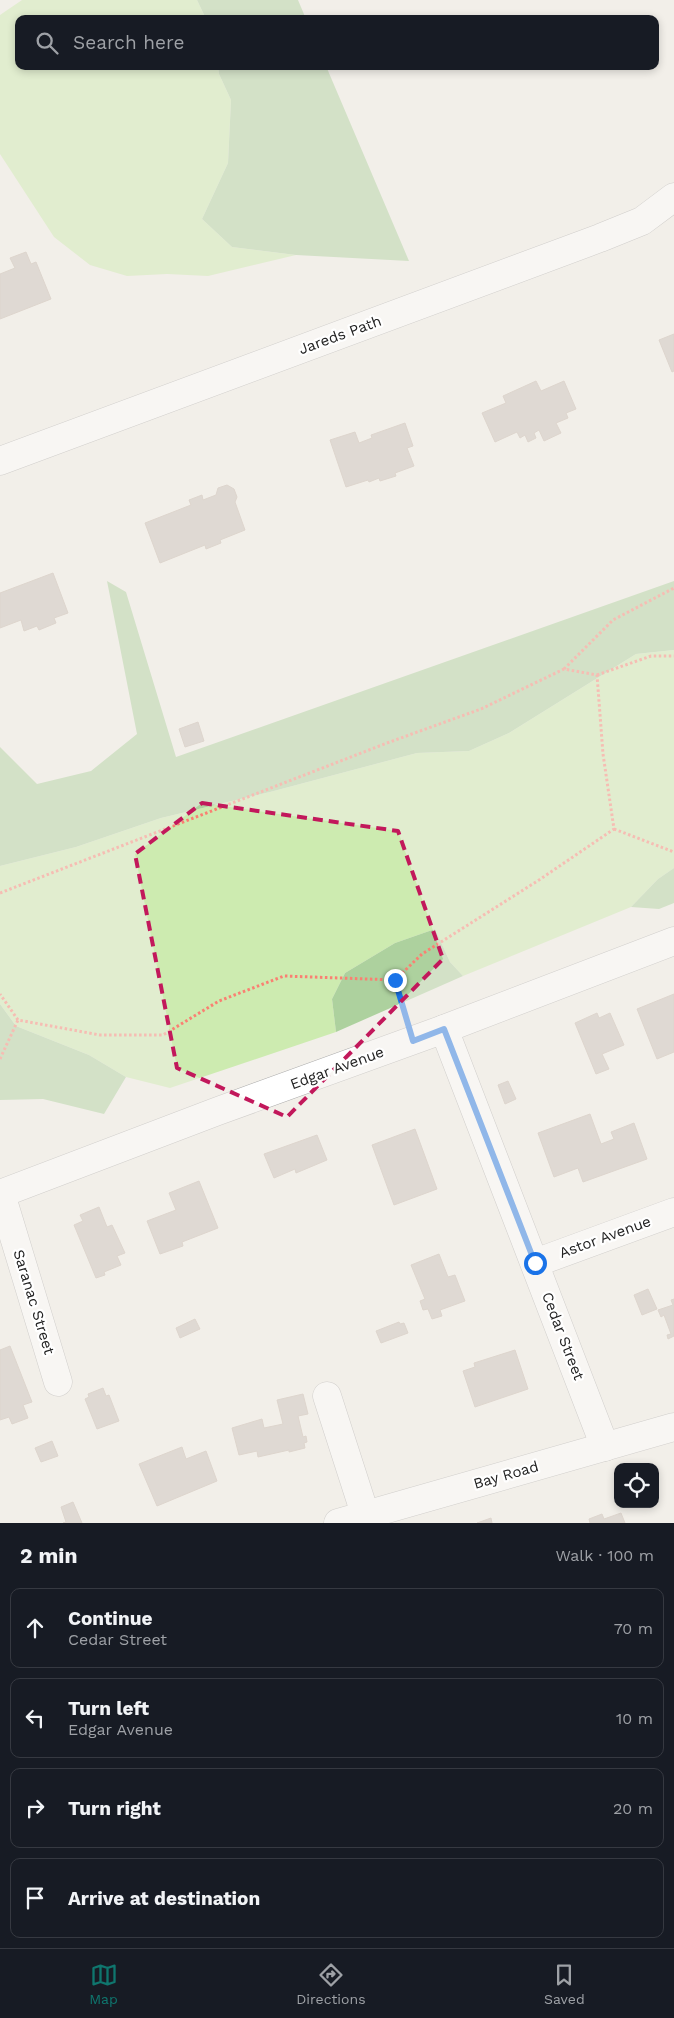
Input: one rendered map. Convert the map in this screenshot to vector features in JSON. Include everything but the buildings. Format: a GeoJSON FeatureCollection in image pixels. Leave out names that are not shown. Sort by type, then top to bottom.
{"type":"FeatureCollection","features":[{"type":"Feature","properties":{"kind":"street","name":"Jareds Path"},"geometry":{"type":"LineString","coordinates":[[0,461],[600,238],[642,221],[674,197]]}},
{"type":"Feature","properties":{"kind":"street","name":"Edgar Avenue"},"geometry":{"type":"LineString","coordinates":[[0,1194],[413,1041],[674,941]]}},
{"type":"Feature","properties":{"kind":"street","name":"Cedar Street"},"geometry":{"type":"LineString","coordinates":[[444,1029],[605,1447]]}},
{"type":"Feature","properties":{"kind":"street","name":"Saranac Street"},"geometry":{"type":"LineString","coordinates":[[0,1194],[58,1382]]}},
{"type":"Feature","properties":{"kind":"street","name":"Astor Avenue"},"geometry":{"type":"LineString","coordinates":[[535,1263],[674,1212]]}},
{"type":"Feature","properties":{"kind":"street"},"geometry":{"type":"LineString","coordinates":[[327,1396],[365,1514]]}},
{"type":"Feature","properties":{"kind":"street","name":"Bay Road"},"geometry":{"type":"LineString","coordinates":[[338,1523],[674,1427]]}},
{"type":"Feature","properties":{"kind":"path"},"geometry":{"type":"LineString","coordinates":[[0,893],[387,743],[481,709],[564,668],[613,620],[674,588]]}},
{"type":"Feature","properties":{"kind":"path"},"geometry":{"type":"LineString","coordinates":[[564,668],[597,675],[651,656],[674,656]]}},
{"type":"Feature","properties":{"kind":"path"},"geometry":{"type":"LineString","coordinates":[[597,675],[603,754],[614,829]]}},
{"type":"Feature","properties":{"kind":"path"},"geometry":{"type":"LineString","coordinates":[[614,829],[674,852]]}},
{"type":"Feature","properties":{"kind":"path"},"geometry":{"type":"LineString","coordinates":[[0,994],[18,1020],[100,1035],[163,1035],[219,1001],[284,976],[395,980],[422,954],[539,880],[614,829]]}},
{"type":"Feature","properties":{"kind":"path"},"geometry":{"type":"LineString","coordinates":[[395,980],[413,1041]]}},
{"type":"Feature","properties":{"kind":"path"},"geometry":{"type":"LineString","coordinates":[[0,1059],[18,1020]]}},
{"type":"Feature","properties":{"kind":"highlighted area"},"geometry":{"type":"Polygon","coordinates":[[[202,803],[398,831],[443,959],[287,1117],[177,1068],[135,854],[202,803]]]}},
{"type":"Feature","properties":{"kind":"green space"},"geometry":{"type":"Polygon","coordinates":[[[22,0],[197,0],[204,15],[15,15],[15,70],[218,70],[231,100],[228,163],[202,219],[232,247],[296,255],[208,276],[167,274],[127,276],[90,265],[54,237],[0,154],[0,15],[22,0]]]}},
{"type":"Feature","properties":{"kind":"green space"},"geometry":{"type":"Polygon","coordinates":[[[197,0],[298,0],[304,15],[204,15],[197,0]]]}},
{"type":"Feature","properties":{"kind":"green space"},"geometry":{"type":"Polygon","coordinates":[[[218,70],[328,70],[409,261],[296,255],[232,247],[202,219],[228,163],[231,100],[218,70]]]}},
{"type":"Feature","properties":{"kind":"green space"},"geometry":{"type":"Polygon","coordinates":[[[107,581],[126,592],[176,757],[674,581],[674,650],[636,654],[509,733],[469,751],[417,753],[270,792],[161,818],[76,847],[0,866],[0,747],[37,784],[91,771],[137,734],[107,581]]]}},
{"type":"Feature","properties":{"kind":"green space"},"geometry":{"type":"Polygon","coordinates":[[[674,650],[674,868],[658,879],[631,907],[463,976],[450,962],[435,929],[395,943],[345,973],[332,999],[336,1032],[170,1088],[126,1077],[89,1055],[16,1026],[0,1004],[0,866],[76,847],[161,818],[270,792],[417,753],[469,751],[509,733],[636,654],[674,650]]]}},
{"type":"Feature","properties":{"kind":"green space"},"geometry":{"type":"Polygon","coordinates":[[[674,868],[674,903],[659,909],[631,907],[658,879],[674,868]]]}},
{"type":"Feature","properties":{"kind":"green space"},"geometry":{"type":"Polygon","coordinates":[[[435,929],[450,962],[463,976],[336,1032],[332,999],[345,973],[395,943],[435,929]]]}},
{"type":"Feature","properties":{"kind":"green space"},"geometry":{"type":"Polygon","coordinates":[[[0,1004],[16,1026],[89,1055],[126,1077],[104,1114],[43,1099],[0,1100],[0,1004]]]}},
{"type":"Feature","properties":{"kind":"route"},"geometry":{"type":"LineString","coordinates":[[395,980],[413,1041],[444,1029],[535,1263]]}}]}
